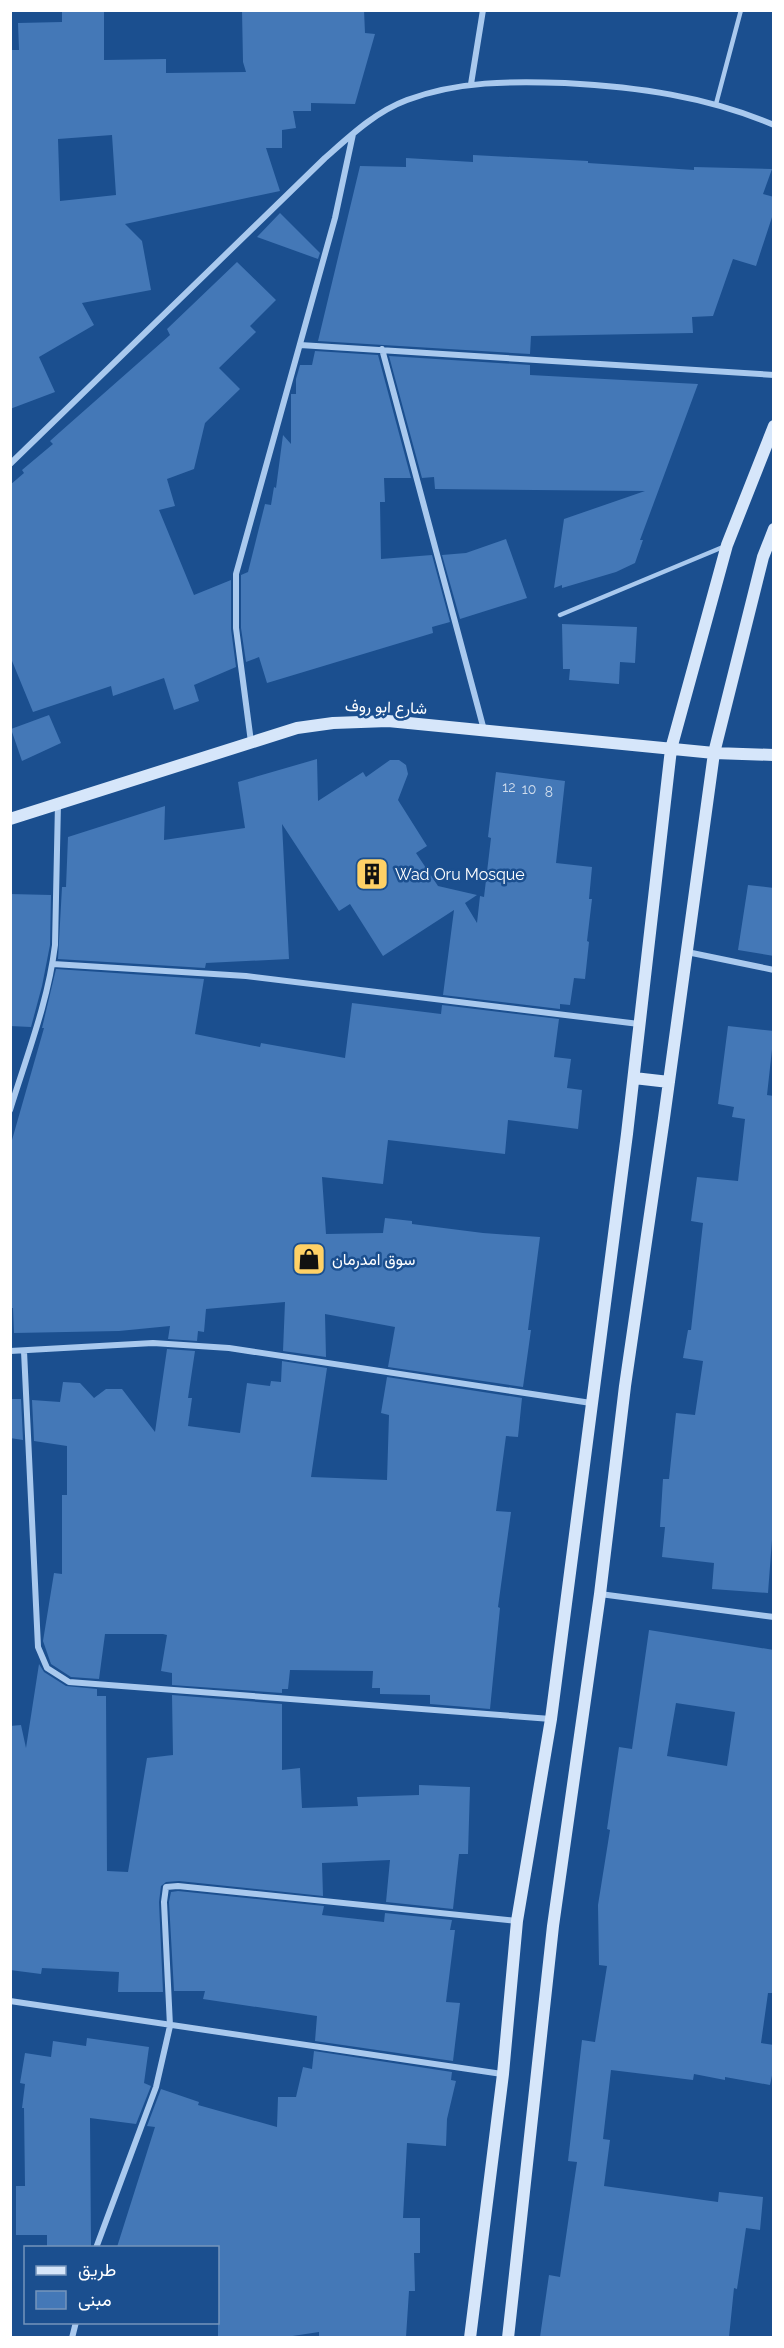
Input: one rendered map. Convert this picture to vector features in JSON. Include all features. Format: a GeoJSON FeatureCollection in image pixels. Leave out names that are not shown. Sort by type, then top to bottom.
{"type":"FeatureCollection","features":[{"type":"Feature","properties":{"kind":"main road"},"geometry":{"type":"LineString","coordinates":[[470,2337],[503,2074],[517,1921],[550,1719],[634,1078],[671,749],[727,545],[774,426]]}},
{"type":"Feature","properties":{"kind":"main road"},"geometry":{"type":"LineString","coordinates":[[508,2337],[553,1926],[600,1594],[625,1386],[714,753],[763,557],[774,529]]}},
{"type":"Feature","properties":{"kind":"main road","name":"شارع ابو روف"},"geometry":{"type":"LineString","coordinates":[[10,819],[297,728],[333,723],[388,721],[714,753],[774,755]]}},
{"type":"Feature","properties":{"kind":"main road"},"geometry":{"type":"LineString","coordinates":[[634,1078],[669,1083]]}},
{"type":"Feature","properties":{"kind":"street"},"geometry":{"type":"LineString","coordinates":[[471,84],[483,10]]}},
{"type":"Feature","properties":{"kind":"street"},"geometry":{"type":"LineString","coordinates":[[10,464],[353,134],[374,117],[405,101],[471,84],[532,82],[621,86],[678,94],[716,104],[774,125]]}},
{"type":"Feature","properties":{"kind":"street"},"geometry":{"type":"LineString","coordinates":[[251,742],[236,628],[236,574],[343,191],[353,134]]}},
{"type":"Feature","properties":{"kind":"street"},"geometry":{"type":"LineString","coordinates":[[300,345],[774,375]]}},
{"type":"Feature","properties":{"kind":"street"},"geometry":{"type":"LineString","coordinates":[[382,349],[484,730]]}},
{"type":"Feature","properties":{"kind":"street"},"geometry":{"type":"LineString","coordinates":[[10,1110],[47,993],[56,945],[58,802]]}},
{"type":"Feature","properties":{"kind":"street"},"geometry":{"type":"LineString","coordinates":[[687,952],[774,970]]}},
{"type":"Feature","properties":{"kind":"street"},"geometry":{"type":"LineString","coordinates":[[53,964],[246,976],[640,1024]]}},
{"type":"Feature","properties":{"kind":"street"},"geometry":{"type":"LineString","coordinates":[[10,1352],[153,1343],[230,1348],[591,1403]]}},
{"type":"Feature","properties":{"kind":"street"},"geometry":{"type":"LineString","coordinates":[[24,1351],[38,1647],[46,1668],[69,1682],[550,1719]]}},
{"type":"Feature","properties":{"kind":"street"},"geometry":{"type":"LineString","coordinates":[[600,1594],[774,1617]]}},
{"type":"Feature","properties":{"kind":"street"},"geometry":{"type":"LineString","coordinates":[[96,2246],[156,2087],[170,2026],[164,1902],[166,1887],[178,1886],[517,1921]]}},
{"type":"Feature","properties":{"kind":"street"},"geometry":{"type":"LineString","coordinates":[[10,2001],[503,2074]]}},
{"type":"Feature","properties":{"kind":"lane"},"geometry":{"type":"LineString","coordinates":[[716,104],[741,10]]}},
{"type":"Feature","properties":{"kind":"lane"},"geometry":{"type":"LineString","coordinates":[[560,615],[727,545]]}},
{"type":"Feature","properties":{"kind":"building"},"geometry":{"type":"Polygon","coordinates":[[[62,10],[104,10],[104,60],[166,59],[166,73],[246,72],[243,62],[242,10],[364,10],[365,33],[375,34],[355,104],[311,103],[311,111],[293,111],[296,128],[282,130],[282,148],[266,148],[280,191],[125,224],[142,241],[151,290],[82,303],[94,325],[39,357],[55,392],[10,409],[10,50],[19,50],[18,23],[62,22],[62,10]],[[112,135],[58,139],[60,201],[116,195],[112,135]]]}},
{"type":"Feature","properties":{"kind":"building"},"geometry":{"type":"Polygon","coordinates":[[[473,155],[588,161],[588,163],[694,170],[694,167],[772,169],[763,194],[774,197],[774,211],[756,266],[733,259],[713,316],[692,317],[693,333],[531,336],[530,354],[318,341],[360,166],[406,167],[406,158],[473,162],[473,155]]]}},
{"type":"Feature","properties":{"kind":"building"},"geometry":{"type":"Polygon","coordinates":[[[280,213],[320,253],[318,259],[257,237],[280,213]]]}},
{"type":"Feature","properties":{"kind":"building"},"geometry":{"type":"Polygon","coordinates":[[[237,262],[276,300],[250,326],[256,332],[219,368],[240,389],[205,423],[194,469],[167,479],[175,506],[159,510],[194,595],[231,580],[231,629],[236,667],[194,685],[199,701],[174,710],[164,678],[113,696],[111,686],[33,712],[10,656],[10,485],[24,473],[22,470],[53,444],[50,441],[170,335],[167,329],[237,262]]]}},
{"type":"Feature","properties":{"kind":"building"},"geometry":{"type":"Polygon","coordinates":[[[315,351],[378,355],[411,478],[384,478],[385,502],[380,502],[381,559],[432,555],[450,622],[432,627],[433,633],[267,683],[259,657],[246,662],[241,628],[241,575],[248,572],[265,504],[271,505],[274,487],[276,488],[283,435],[291,444],[291,394],[296,394],[296,379],[300,365],[312,365],[315,351]]]}},
{"type":"Feature","properties":{"kind":"building"},"geometry":{"type":"Polygon","coordinates":[[[389,356],[530,365],[530,375],[698,384],[640,540],[643,540],[635,563],[616,572],[562,588],[562,585],[554,588],[564,519],[645,491],[435,489],[434,477],[422,478],[389,356]]]}},
{"type":"Feature","properties":{"kind":"building"},"geometry":{"type":"Polygon","coordinates":[[[506,539],[527,598],[460,619],[442,555],[466,553],[506,539]]]}},
{"type":"Feature","properties":{"kind":"building"},"geometry":{"type":"Polygon","coordinates":[[[562,624],[637,627],[635,663],[620,662],[619,684],[569,680],[570,669],[563,669],[562,624]]]}},
{"type":"Feature","properties":{"kind":"building"},"geometry":{"type":"Polygon","coordinates":[[[49,715],[61,743],[22,761],[11,729],[49,715]]]}},
{"type":"Feature","properties":{"kind":"building"},"geometry":{"type":"Polygon","coordinates":[[[317,759],[318,801],[363,772],[366,777],[390,760],[399,760],[406,765],[408,774],[398,800],[427,846],[416,853],[438,886],[477,895],[465,903],[477,923],[480,896],[484,897],[496,772],[565,781],[556,863],[592,867],[589,899],[592,899],[585,979],[574,978],[570,1005],[560,1004],[560,1009],[443,995],[454,910],[383,956],[350,904],[339,911],[282,824],[289,959],[206,963],[205,968],[58,959],[62,887],[66,887],[68,837],[165,806],[164,840],[245,828],[238,782],[317,759]]]}},
{"type":"Feature","properties":{"kind":"building"},"geometry":{"type":"Polygon","coordinates":[[[748,885],[774,888],[774,956],[738,950],[748,885]]]}},
{"type":"Feature","properties":{"kind":"building"},"geometry":{"type":"Polygon","coordinates":[[[10,894],[51,895],[50,945],[31,1027],[10,1026],[10,894]]]}},
{"type":"Feature","properties":{"kind":"building"},"geometry":{"type":"Polygon","coordinates":[[[56,969],[204,979],[195,1034],[260,1047],[261,1043],[345,1058],[352,1003],[441,1014],[442,1005],[559,1019],[554,1057],[571,1059],[567,1088],[582,1090],[578,1129],[508,1120],[505,1154],[388,1140],[383,1184],[322,1177],[326,1234],[383,1233],[385,1218],[412,1221],[412,1224],[483,1233],[540,1237],[523,1387],[388,1367],[395,1327],[325,1314],[326,1357],[283,1351],[285,1302],[206,1309],[204,1332],[198,1331],[197,1341],[168,1339],[170,1326],[119,1331],[14,1333],[13,1308],[10,1308],[10,1147],[44,1028],[42,1028],[56,969]]]}},
{"type":"Feature","properties":{"kind":"building"},"geometry":{"type":"Polygon","coordinates":[[[728,1026],[774,1031],[767,1095],[774,1096],[774,1513],[768,1593],[712,1589],[714,1563],[662,1557],[665,1527],[660,1527],[663,1479],[669,1479],[676,1413],[695,1415],[703,1361],[683,1358],[688,1330],[691,1330],[703,1223],[691,1221],[697,1177],[738,1181],[745,1119],[732,1117],[734,1107],[718,1104],[728,1026]]]}},
{"type":"Feature","properties":{"kind":"building"},"geometry":{"type":"Polygon","coordinates":[[[167,1349],[195,1351],[188,1398],[192,1398],[188,1426],[240,1433],[247,1383],[270,1386],[271,1381],[281,1382],[282,1361],[327,1368],[311,1477],[387,1480],[389,1415],[381,1413],[387,1377],[522,1398],[518,1437],[506,1436],[496,1511],[511,1512],[498,1607],[500,1608],[490,1709],[430,1704],[430,1695],[380,1694],[380,1688],[372,1688],[373,1671],[290,1670],[288,1689],[282,1689],[282,1693],[172,1685],[172,1673],[161,1671],[167,1635],[163,1634],[105,1634],[99,1679],[71,1677],[51,1664],[43,1641],[54,1573],[62,1574],[62,1495],[67,1495],[67,1446],[34,1441],[32,1400],[60,1402],[63,1382],[80,1383],[94,1398],[106,1389],[122,1389],[155,1432],[167,1349]]]}},
{"type":"Feature","properties":{"kind":"building"},"geometry":{"type":"Polygon","coordinates":[[[10,1399],[21,1399],[23,1440],[10,1438],[10,1399]]]}},
{"type":"Feature","properties":{"kind":"building"},"geometry":{"type":"Polygon","coordinates":[[[649,1630],[774,1650],[774,1993],[768,1993],[761,2043],[774,2045],[774,2066],[770,2085],[694,2074],[693,2080],[611,2070],[603,2139],[610,2140],[604,2186],[718,2202],[719,2192],[763,2197],[760,2230],[746,2228],[737,2289],[734,2288],[729,2337],[540,2337],[549,2275],[560,2277],[577,2162],[568,2161],[582,2040],[595,2042],[607,1966],[599,1965],[598,1905],[610,1830],[607,1829],[619,1747],[632,1749],[649,1630]],[[676,1703],[667,1756],[727,1766],[735,1712],[676,1703]]]}},
{"type":"Feature","properties":{"kind":"building"},"geometry":{"type":"Polygon","coordinates":[[[39,1664],[44,1672],[66,1686],[97,1689],[97,1696],[106,1696],[107,1871],[128,1872],[147,1758],[173,1755],[172,1695],[282,1704],[282,1770],[300,1768],[302,1808],[358,1806],[357,1797],[419,1795],[419,1785],[470,1787],[468,1854],[459,1854],[453,1909],[386,1902],[390,1860],[322,1863],[323,1896],[179,1881],[166,1882],[161,1886],[159,1902],[163,1992],[118,1992],[119,1972],[42,1968],[41,1974],[10,1970],[10,1726],[21,1725],[26,1748],[39,1664]]]}},
{"type":"Feature","properties":{"kind":"building"},"geometry":{"type":"Polygon","coordinates":[[[171,1892],[324,1906],[322,1915],[384,1922],[385,1913],[452,1920],[450,1930],[455,1930],[446,2002],[460,2003],[453,2061],[315,2041],[317,2016],[203,1999],[205,1991],[174,1991],[169,1902],[171,1892]]]}},
{"type":"Feature","properties":{"kind":"building"},"geometry":{"type":"Polygon","coordinates":[[[87,2038],[149,2047],[144,2083],[151,2086],[136,2124],[90,2118],[91,2246],[47,2246],[47,2235],[16,2235],[16,2186],[25,2186],[24,2108],[22,2108],[25,2084],[20,2083],[25,2053],[51,2057],[53,2041],[86,2046],[87,2038]]]}},
{"type":"Feature","properties":{"kind":"building"},"geometry":{"type":"Polygon","coordinates":[[[314,2051],[452,2072],[451,2080],[456,2081],[447,2119],[446,2146],[407,2143],[403,2218],[420,2218],[420,2253],[414,2253],[415,2291],[409,2291],[406,2337],[319,2337],[319,2332],[286,2337],[218,2337],[219,2246],[117,2246],[155,2127],[147,2126],[161,2089],[199,2102],[198,2105],[277,2127],[278,2097],[296,2097],[303,2067],[312,2069],[314,2051]]]}},
{"type":"Feature","properties":{"kind":"place","name":"Wad Oru Mosque"},"geometry":{"type":"Point","coordinates":[372,874]}},
{"type":"Feature","properties":{"kind":"place","name":"سوق امدرمان"},"geometry":{"type":"Point","coordinates":[309,1259]}}]}
